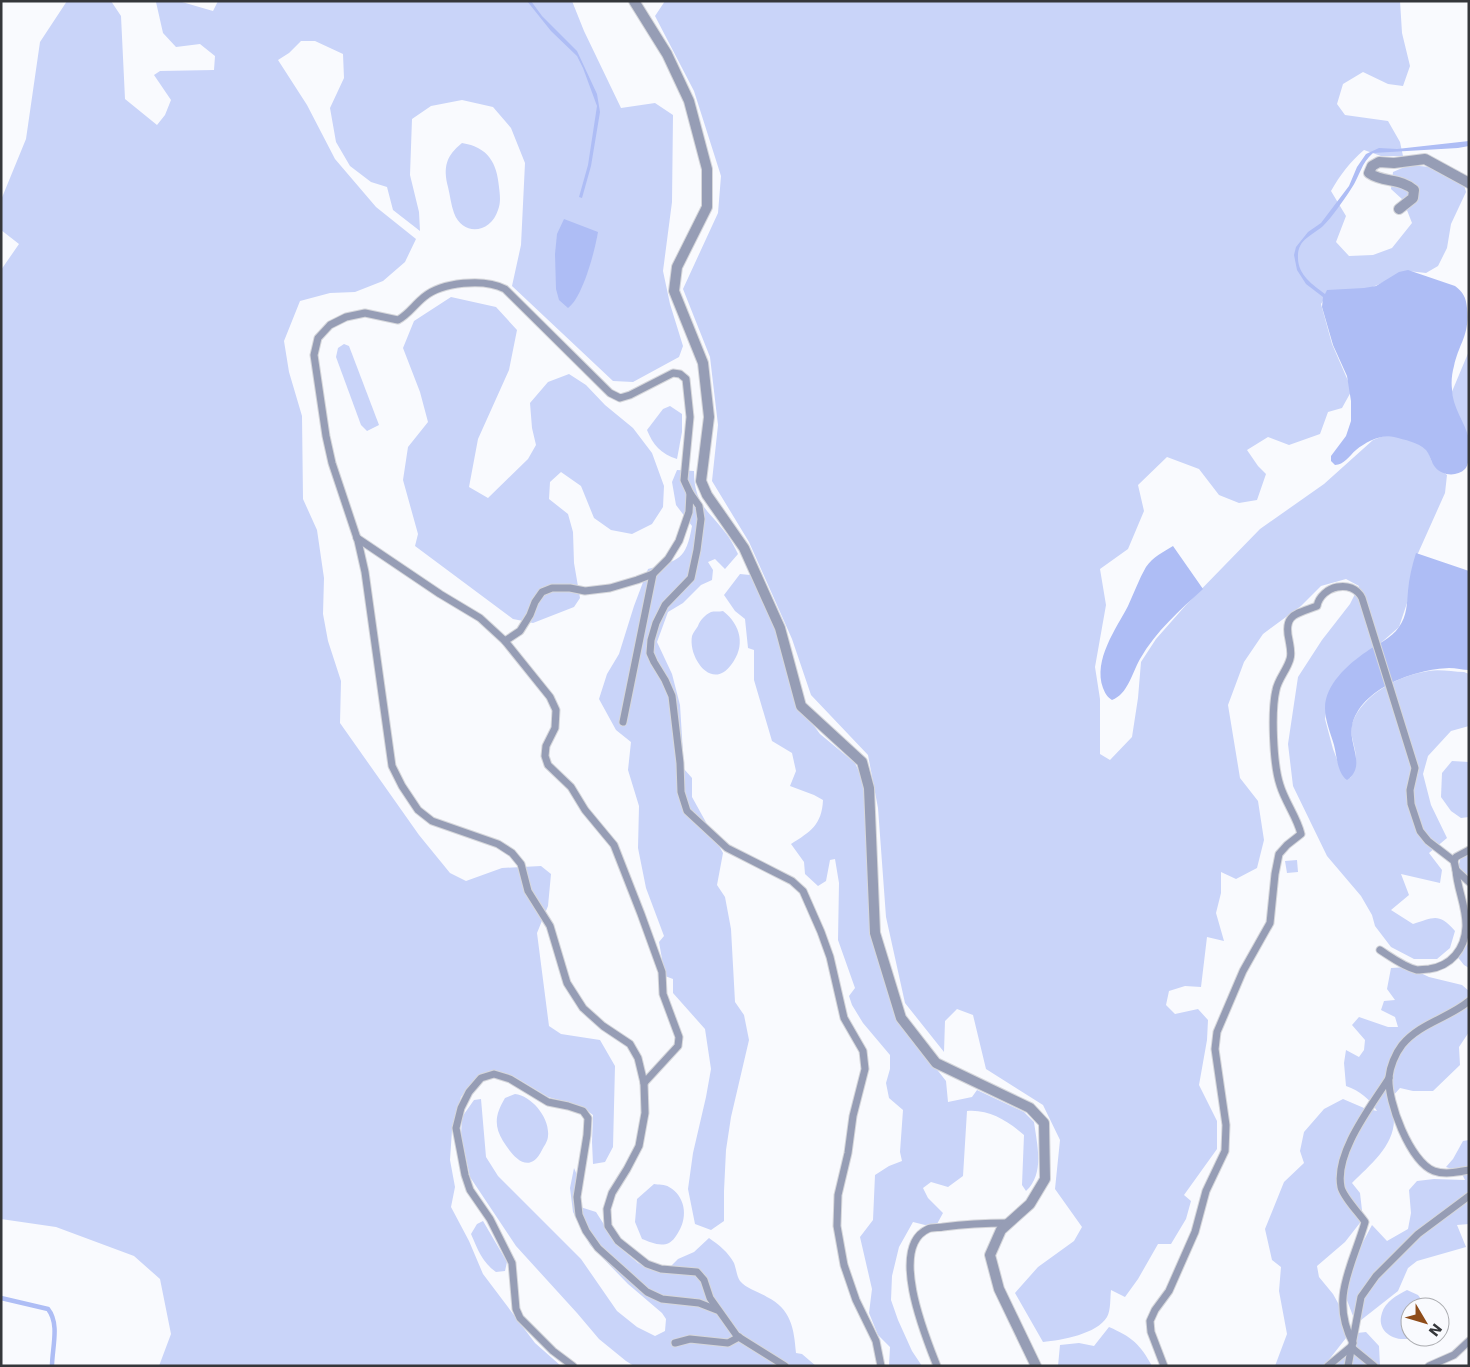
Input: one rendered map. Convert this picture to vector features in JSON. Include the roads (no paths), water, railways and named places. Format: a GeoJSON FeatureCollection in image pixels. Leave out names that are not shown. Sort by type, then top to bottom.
{"type":"FeatureCollection","features":[{"type":"Feature","properties":{"kind":"street"},"geometry":{"type":"LineString","coordinates":[[634,1],[667,54],[688,102],[707,169],[707,207],[677,267],[674,291],[703,363],[710,417],[701,481],[707,495],[744,548],[772,610],[780,628],[802,706],[862,762],[869,788],[874,933],[901,1018],[936,1064],[1030,1108],[1044,1122],[1045,1179],[1030,1204],[1001,1230],[990,1255],[999,1289],[1036,1366]]}},
{"type":"Feature","properties":{"kind":"street"},"geometry":{"type":"LineString","coordinates":[[1399,209],[1413,198],[1414,190],[1408,185],[1377,179],[1369,173],[1372,166],[1379,162],[1394,163],[1425,160],[1469,183]]}},
{"type":"Feature","properties":{"kind":"lane"},"geometry":{"type":"LineString","coordinates":[[785,1366],[740,1337],[710,1298],[704,1280],[697,1272],[661,1269],[647,1264],[618,1241],[608,1226],[607,1209],[612,1193],[628,1169],[639,1146],[645,1113],[644,1083],[638,1058],[630,1044],[603,1026],[583,1008],[567,983],[550,926],[528,891],[521,864],[512,853],[498,844],[432,821],[418,810],[402,786],[392,766],[365,572],[357,538],[332,463],[314,355],[318,338],[330,325],[346,317],[365,313],[398,320],[407,315],[424,297],[435,291],[455,285],[478,282],[496,284],[505,289],[610,393],[620,398],[673,374],[680,374],[686,379],[690,417],[684,480],[699,506],[701,519],[697,550],[691,578],[665,605],[656,623],[650,640],[650,654],[672,696],[680,763],[681,792],[687,811],[727,848],[792,881],[804,891],[830,957],[844,1018],[863,1051],[865,1069],[853,1116],[848,1153],[838,1195],[837,1226],[844,1265],[856,1300],[876,1341],[881,1366]]}},
{"type":"Feature","properties":{"kind":"lane"},"geometry":{"type":"LineString","coordinates":[[505,642],[520,631],[542,592],[552,588],[585,590],[610,588],[653,574],[668,559],[679,541],[689,512],[690,493]]}},
{"type":"Feature","properties":{"kind":"lane"},"geometry":{"type":"LineString","coordinates":[[357,538],[440,594],[480,618],[505,642],[550,697],[556,710],[554,728],[546,746],[545,756],[548,765],[571,787],[585,810],[614,845],[662,972],[663,994],[679,1037],[678,1046],[644,1083]]}},
{"type":"Feature","properties":{"kind":"lane"},"geometry":{"type":"LineString","coordinates":[[623,722],[653,574]]}},
{"type":"Feature","properties":{"kind":"lane"},"geometry":{"type":"LineString","coordinates":[[1164,1366],[1150,1332],[1150,1321],[1155,1310],[1169,1291],[1195,1232],[1206,1192],[1225,1151],[1226,1125],[1215,1049],[1216,1032],[1243,971],[1270,923],[1274,874],[1279,854],[1301,834],[1280,786],[1275,766],[1273,711],[1276,689],[1290,659],[1291,648],[1287,623],[1291,616],[1317,606],[1319,598],[1325,592],[1336,587],[1352,588],[1359,592],[1362,598],[1415,768],[1410,790],[1411,804],[1420,831],[1428,841],[1454,861],[1466,926],[1463,944],[1455,957],[1446,964],[1418,970],[1398,962],[1380,950]]}},
{"type":"Feature","properties":{"kind":"lane"},"geometry":{"type":"LineString","coordinates":[[1454,861],[1456,857],[1469,850]]}},
{"type":"Feature","properties":{"kind":"lane"},"geometry":{"type":"LineString","coordinates":[[1456,870],[1469,882]]}},
{"type":"Feature","properties":{"kind":"lane"},"geometry":{"type":"LineString","coordinates":[[1374,1366],[1352,1345],[1343,1319],[1342,1298],[1347,1271],[1366,1222],[1341,1188],[1341,1170],[1346,1152],[1358,1127],[1389,1078],[1394,1059],[1402,1046],[1415,1033],[1434,1020],[1461,1008],[1469,1001]]}},
{"type":"Feature","properties":{"kind":"lane"},"geometry":{"type":"LineString","coordinates":[[573,1366],[553,1351],[520,1318],[516,1309],[512,1263],[490,1219],[470,1190],[465,1175],[456,1128],[461,1108],[469,1092],[480,1078],[494,1074],[510,1079],[548,1102],[583,1111],[588,1118],[588,1135],[577,1197],[579,1215],[586,1231],[598,1248],[647,1292],[662,1299],[698,1303],[719,1311]]}},
{"type":"Feature","properties":{"kind":"lane"},"geometry":{"type":"LineString","coordinates":[[1389,1078],[1390,1094],[1410,1149],[1434,1171],[1452,1173],[1469,1170]]}},
{"type":"Feature","properties":{"kind":"lane"},"geometry":{"type":"LineString","coordinates":[[1348,1366],[1361,1297],[1376,1276],[1418,1234],[1469,1196]]}},
{"type":"Feature","properties":{"kind":"lane"},"geometry":{"type":"LineString","coordinates":[[936,1366],[918,1316],[910,1284],[914,1240],[928,1229],[968,1223],[1009,1223]]}},
{"type":"Feature","properties":{"kind":"lane"},"geometry":{"type":"LineString","coordinates":[[698,1303],[707,1296],[707,1289]]}},
{"type":"Feature","properties":{"kind":"lane"},"geometry":{"type":"LineString","coordinates":[[675,1343],[690,1339],[728,1343],[740,1337]]}},
{"type":"Feature","properties":{"kind":"lane"},"geometry":{"type":"LineString","coordinates":[[1429,1366],[1454,1355],[1469,1341]]}},
{"type":"Feature","properties":{"kind":"lane"},"geometry":{"type":"LineString","coordinates":[[1328,1366],[1352,1345]]}},
{"type":"Feature","properties":{"kind":"waterway"},"geometry":{"type":"LineString","coordinates":[[1,1298],[48,1309],[52,1315],[55,1329],[52,1366]]}}]}
